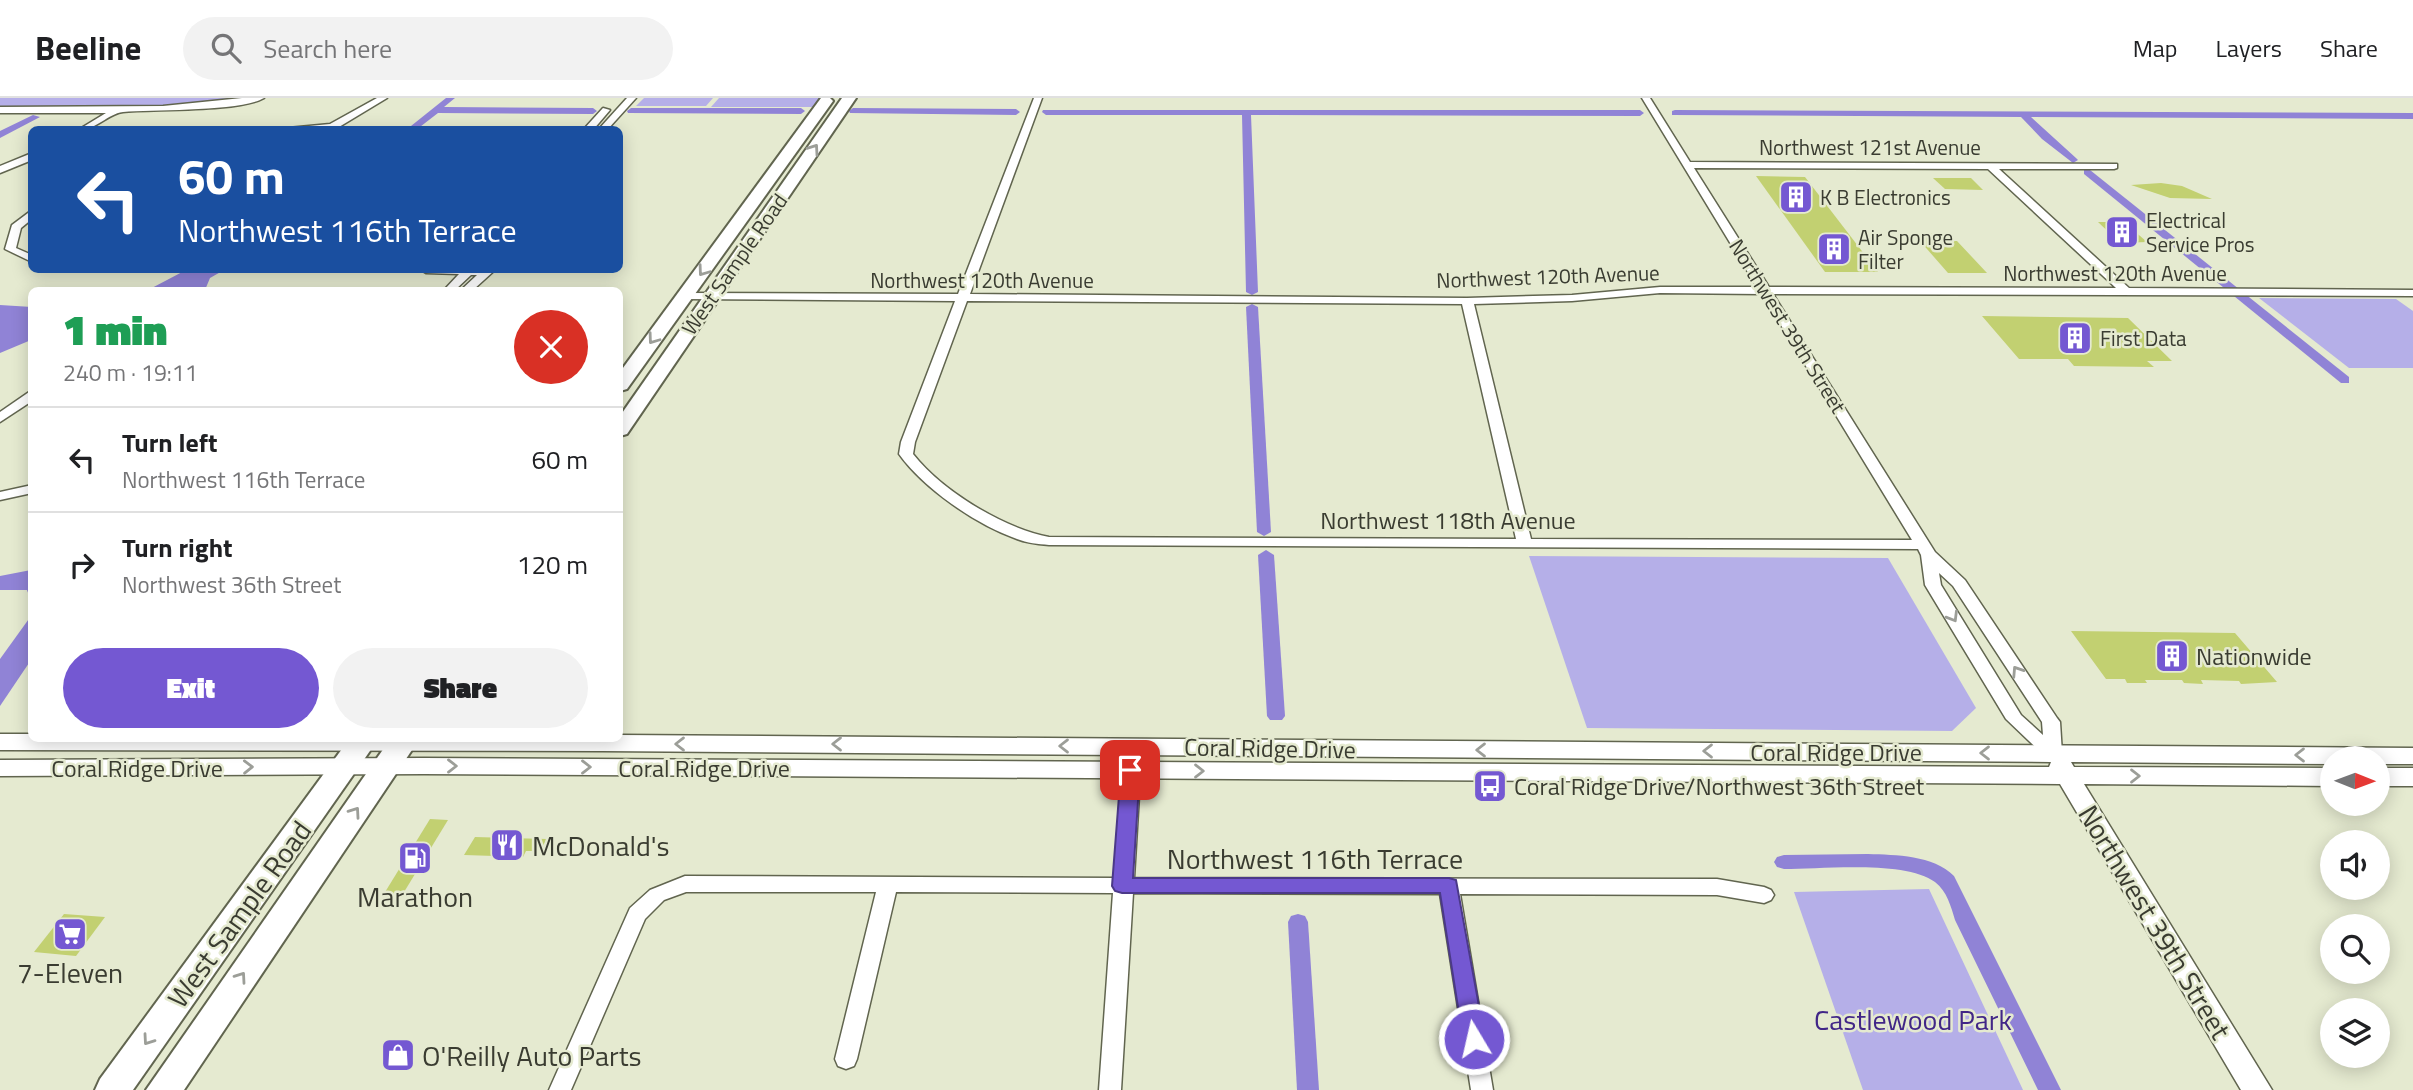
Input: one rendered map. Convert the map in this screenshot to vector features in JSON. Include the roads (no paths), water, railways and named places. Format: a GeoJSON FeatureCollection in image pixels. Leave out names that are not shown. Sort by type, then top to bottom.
{"type":"FeatureCollection","features":[{"type":"Feature","properties":{"kind":"main road","name":"West Sample Road"},"geometry":{"type":"LineString","coordinates":[[623,381],[828,98]]}},
{"type":"Feature","properties":{"kind":"main road","name":"West Sample Road"},"geometry":{"type":"LineString","coordinates":[[623,426],[849,98]]}},
{"type":"Feature","properties":{"kind":"main road","name":"Coral Ridge Drive"},"geometry":{"type":"LineString","coordinates":[[0,741],[28,742]]}},
{"type":"Feature","properties":{"kind":"main road","name":"Coral Ridge Drive"},"geometry":{"type":"LineString","coordinates":[[45,742],[357,749],[1131,758],[1513,773],[2413,756]]}},
{"type":"Feature","properties":{"kind":"main road","name":"West Sample Road"},"geometry":{"type":"LineString","coordinates":[[113,1090],[357,749]]}},
{"type":"Feature","properties":{"kind":"main road","name":"Coral Ridge Drive"},"geometry":{"type":"LineString","coordinates":[[0,768],[357,749]]}},
{"type":"Feature","properties":{"kind":"main road","name":"West Sample Road"},"geometry":{"type":"LineString","coordinates":[[164,1090],[399,749]]}},
{"type":"Feature","properties":{"kind":"main road","name":"Coral Ridge Drive"},"geometry":{"type":"LineString","coordinates":[[1131,758],[1341,750],[1566,750],[2060,764],[2320,776]]}},
{"type":"Feature","properties":{"kind":"main road"},"geometry":{"type":"LineString","coordinates":[[1513,773],[1549,762],[1566,750]]}},
{"type":"Feature","properties":{"kind":"main road","name":"Northwest 39th Street"},"geometry":{"type":"LineString","coordinates":[[2060,764],[2257,1090]]}},
{"type":"Feature","properties":{"kind":"main road"},"geometry":{"type":"LineString","coordinates":[[2390,777],[2413,777]]}},
{"type":"Feature","properties":{"kind":"street"},"geometry":{"type":"LineString","coordinates":[[0,110],[181,108],[260,98]]}},
{"type":"Feature","properties":{"kind":"street"},"geometry":{"type":"LineString","coordinates":[[333,126],[383,98]]}},
{"type":"Feature","properties":{"kind":"street"},"geometry":{"type":"LineString","coordinates":[[591,126],[617,98]]}},
{"type":"Feature","properties":{"kind":"street"},"geometry":{"type":"LineString","coordinates":[[606,126],[632,98]]}},
{"type":"Feature","properties":{"kind":"street"},"geometry":{"type":"LineString","coordinates":[[960,300],[1038,98]]}},
{"type":"Feature","properties":{"kind":"street","name":"Northwest 39th Street"},"geometry":{"type":"LineString","coordinates":[[1646,98],[1927,550],[1959,583],[2051,723],[2060,764]]}},
{"type":"Feature","properties":{"kind":"street"},"geometry":{"type":"LineString","coordinates":[[89,126],[118,110]]}},
{"type":"Feature","properties":{"kind":"street"},"geometry":{"type":"LineString","coordinates":[[0,170],[28,158]]}},
{"type":"Feature","properties":{"kind":"street","name":"Northwest 121st Avenue"},"geometry":{"type":"LineString","coordinates":[[1688,165],[2105,164],[2114,166],[2053,165]]}},
{"type":"Feature","properties":{"kind":"street"},"geometry":{"type":"LineString","coordinates":[[1991,166],[2126,292]]}},
{"type":"Feature","properties":{"kind":"street"},"geometry":{"type":"LineString","coordinates":[[28,216],[16,226],[5,250],[28,258]]}},
{"type":"Feature","properties":{"kind":"street"},"geometry":{"type":"LineString","coordinates":[[452,287],[467,273]]}},
{"type":"Feature","properties":{"kind":"street"},"geometry":{"type":"LineString","coordinates":[[470,287],[486,273]]}},
{"type":"Feature","properties":{"kind":"street","name":"Northwest 120th Avenue"},"geometry":{"type":"LineString","coordinates":[[684,296],[960,300],[1467,301],[1572,298],[1660,290],[2412,294]]}},
{"type":"Feature","properties":{"kind":"street","name":"Northwest 118th Avenue"},"geometry":{"type":"LineString","coordinates":[[960,300],[906,454],[919,471],[1002,527],[1026,537],[1049,541],[1525,542],[1927,550]]}},
{"type":"Feature","properties":{"kind":"street"},"geometry":{"type":"LineString","coordinates":[[1467,301],[1525,542]]}},
{"type":"Feature","properties":{"kind":"street"},"geometry":{"type":"LineString","coordinates":[[0,418],[28,397]]}},
{"type":"Feature","properties":{"kind":"street"},"geometry":{"type":"LineString","coordinates":[[0,496],[28,490]]}},
{"type":"Feature","properties":{"kind":"street"},"geometry":{"type":"LineString","coordinates":[[0,507],[28,501]]}},
{"type":"Feature","properties":{"kind":"street","name":"Northwest 39th Street"},"geometry":{"type":"LineString","coordinates":[[1927,550],[1933,585],[2015,719],[2060,764]]}},
{"type":"Feature","properties":{"kind":"street"},"geometry":{"type":"LineString","coordinates":[[1110,1090],[1131,758]]}},
{"type":"Feature","properties":{"kind":"street","name":"Northwest 116th Terrace"},"geometry":{"type":"LineString","coordinates":[[560,1090],[637,914],[657,895],[685,884],[1717,887],[1764,895]]}},
{"type":"Feature","properties":{"kind":"street"},"geometry":{"type":"LineString","coordinates":[[846,1059],[888,885]]}},
{"type":"Feature","properties":{"kind":"street"},"geometry":{"type":"LineString","coordinates":[[1449,885],[1482,1090]]}},
{"type":"Feature","properties":{"kind":"waterway"},"geometry":{"type":"LineString","coordinates":[[415,126],[451,98]]}},
{"type":"Feature","properties":{"kind":"waterway"},"geometry":{"type":"LineString","coordinates":[[436,110],[593,111]]}},
{"type":"Feature","properties":{"kind":"waterway"},"geometry":{"type":"LineString","coordinates":[[631,111],[801,111]]}},
{"type":"Feature","properties":{"kind":"waterway"},"geometry":{"type":"LineString","coordinates":[[853,111],[1016,112]]}},
{"type":"Feature","properties":{"kind":"waterway"},"geometry":{"type":"LineString","coordinates":[[1046,112],[1246,112]]}},
{"type":"Feature","properties":{"kind":"waterway"},"geometry":{"type":"LineString","coordinates":[[1246,112],[1640,113]]}},
{"type":"Feature","properties":{"kind":"waterway"},"geometry":{"type":"LineString","coordinates":[[1246,112],[1252,292]]}},
{"type":"Feature","properties":{"kind":"waterway"},"geometry":{"type":"LineString","coordinates":[[1675,113],[2413,116]]}},
{"type":"Feature","properties":{"kind":"waterway"},"geometry":{"type":"LineString","coordinates":[[2024,115],[2073,160]]}},
{"type":"Feature","properties":{"kind":"waterway"},"geometry":{"type":"LineString","coordinates":[[0,135],[36,117]]}},
{"type":"Feature","properties":{"kind":"waterway"},"geometry":{"type":"LineString","coordinates":[[2087,172],[2345,380]]}},
{"type":"Feature","properties":{"kind":"waterway"},"geometry":{"type":"LineString","coordinates":[[1252,307],[1264,532]]}},
{"type":"Feature","properties":{"kind":"waterway"},"geometry":{"type":"LineString","coordinates":[[1266,555],[1276,716]]}},
{"type":"Feature","properties":{"kind":"waterway"},"geometry":{"type":"LineString","coordinates":[[1784,862],[1891,862],[1930,870],[1943,877],[1954,891],[1965,920],[2050,1090]]}},
{"type":"Feature","properties":{"kind":"waterway"},"geometry":{"type":"LineString","coordinates":[[1298,922],[1308,1090]]}},
{"type":"Feature","properties":{"kind":"place","name":"K B Electronics"},"geometry":{"type":"Point","coordinates":[1796,197]}},
{"type":"Feature","properties":{"kind":"place","name":"Electrical Service Pros"},"geometry":{"type":"Point","coordinates":[2122,232]}},
{"type":"Feature","properties":{"kind":"place","name":"Air Sponge Filter"},"geometry":{"type":"Point","coordinates":[1834,249]}},
{"type":"Feature","properties":{"kind":"place","name":"First Data"},"geometry":{"type":"Point","coordinates":[2075,338]}},
{"type":"Feature","properties":{"kind":"place","name":"Nationwide"},"geometry":{"type":"Point","coordinates":[2172,656]}},
{"type":"Feature","properties":{"kind":"place","name":"Coral Ridge Drive/Northwest 36th Street"},"geometry":{"type":"Point","coordinates":[1490,786]}},
{"type":"Feature","properties":{"kind":"place","name":"McDonald's"},"geometry":{"type":"Point","coordinates":[507,845]}},
{"type":"Feature","properties":{"kind":"place","name":"Marathon"},"geometry":{"type":"Point","coordinates":[415,858]}},
{"type":"Feature","properties":{"kind":"place","name":"7-Eleven"},"geometry":{"type":"Point","coordinates":[70,934]}},
{"type":"Feature","properties":{"kind":"place","name":"O'Reilly Auto Parts"},"geometry":{"type":"Point","coordinates":[398,1055]}},
{"type":"Feature","properties":{"kind":"park label","name":"Castlewood Park"},"geometry":{"type":"Point","coordinates":[1913,1019]}}]}
